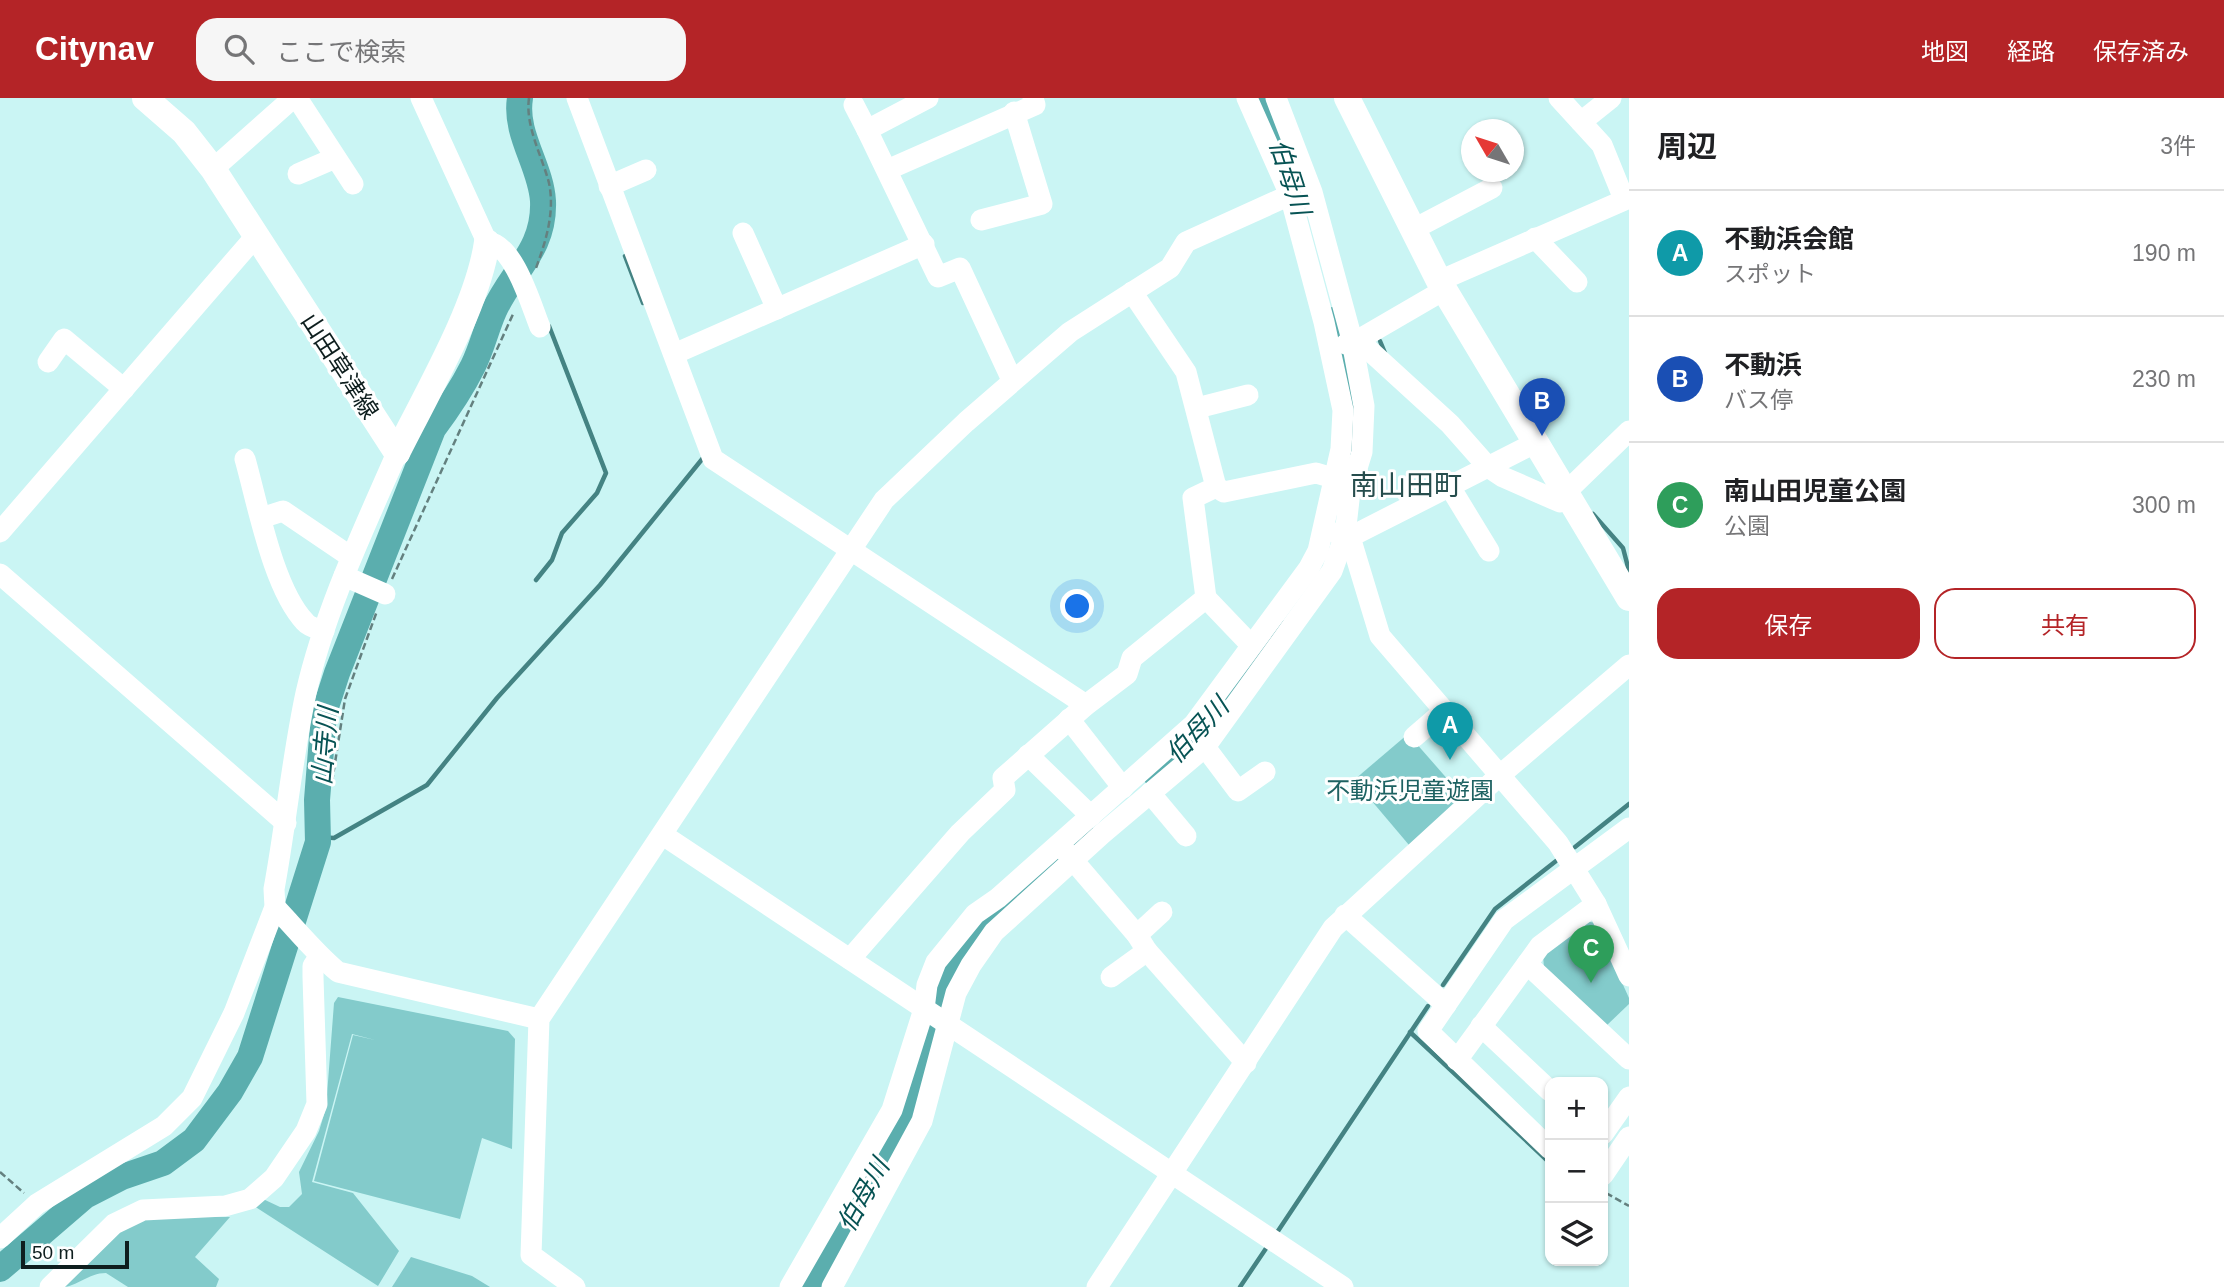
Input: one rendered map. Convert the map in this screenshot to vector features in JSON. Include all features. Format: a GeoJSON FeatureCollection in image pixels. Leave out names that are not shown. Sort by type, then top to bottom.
{"type":"FeatureCollection","features":[{"type":"Feature","properties":{"kind":"main road","name":"山田草津線"},"geometry":{"type":"LineString","coordinates":[[145,98],[218,165],[255,237],[397,453]]}},
{"type":"Feature","properties":{"kind":"main road"},"geometry":{"type":"LineString","coordinates":[[1347,98],[1441,286],[1535,443],[1563,497],[1629,598]]}},
{"type":"Feature","properties":{"kind":"main road","name":"山田草津線"},"geometry":{"type":"LineString","coordinates":[[397,453],[483,267],[487,242]]}},
{"type":"Feature","properties":{"kind":"street"},"geometry":{"type":"LineString","coordinates":[[246,196],[218,165],[295,98],[353,184]]}},
{"type":"Feature","properties":{"kind":"street"},"geometry":{"type":"LineString","coordinates":[[421,98],[487,242],[504,250],[526,290],[540,327]]}},
{"type":"Feature","properties":{"kind":"street"},"geometry":{"type":"LineString","coordinates":[[578,98],[713,459],[851,550],[1078,712],[1124,788]]}},
{"type":"Feature","properties":{"kind":"street"},"geometry":{"type":"LineString","coordinates":[[867,130],[928,98]]}},
{"type":"Feature","properties":{"kind":"street"},"geometry":{"type":"LineString","coordinates":[[887,170],[1035,105],[1033,98]]}},
{"type":"Feature","properties":{"kind":"street"},"geometry":{"type":"LineString","coordinates":[[832,1287],[922,1121],[936,1018],[927,985],[936,962],[975,914],[998,898],[1194,724],[1310,568],[1323,530],[1343,430],[1343,410],[1330,348],[1290,195],[1247,98]]}},
{"type":"Feature","properties":{"kind":"street"},"geometry":{"type":"LineString","coordinates":[[1276,98],[1312,192],[1355,341],[1365,434],[1350,491],[1348,536],[1380,636],[1558,843],[1596,905],[1629,976]]}},
{"type":"Feature","properties":{"kind":"street"},"geometry":{"type":"LineString","coordinates":[[1330,348],[1355,341],[1441,286],[1535,238],[1627,198],[1602,145],[1559,98]]}},
{"type":"Feature","properties":{"kind":"street"},"geometry":{"type":"LineString","coordinates":[[1581,122],[1611,98]]}},
{"type":"Feature","properties":{"kind":"street"},"geometry":{"type":"LineString","coordinates":[[855,106],[939,277],[960,268],[1012,380]]}},
{"type":"Feature","properties":{"kind":"street"},"geometry":{"type":"LineString","coordinates":[[981,220],[1042,204],[1014,113]]}},
{"type":"Feature","properties":{"kind":"street"},"geometry":{"type":"LineString","coordinates":[[298,174],[335,158]]}},
{"type":"Feature","properties":{"kind":"street"},"geometry":{"type":"LineString","coordinates":[[609,186],[646,170]]}},
{"type":"Feature","properties":{"kind":"street"},"geometry":{"type":"LineString","coordinates":[[1412,230],[1492,188]]}},
{"type":"Feature","properties":{"kind":"street"},"geometry":{"type":"LineString","coordinates":[[575,1287],[531,1255],[539,1019],[884,500],[1012,380],[1070,332],[1170,268],[1186,242],[1290,195]]}},
{"type":"Feature","properties":{"kind":"street"},"geometry":{"type":"LineString","coordinates":[[743,233],[776,309]]}},
{"type":"Feature","properties":{"kind":"street"},"geometry":{"type":"LineString","coordinates":[[0,532],[255,237]]}},
{"type":"Feature","properties":{"kind":"street"},"geometry":{"type":"LineString","coordinates":[[1535,238],[1577,282]]}},
{"type":"Feature","properties":{"kind":"street"},"geometry":{"type":"LineString","coordinates":[[674,354],[924,244]]}},
{"type":"Feature","properties":{"kind":"street"},"geometry":{"type":"LineString","coordinates":[[1132,292],[1186,372],[1216,487],[1224,492],[1316,473],[1333,478]]}},
{"type":"Feature","properties":{"kind":"street"},"geometry":{"type":"LineString","coordinates":[[48,362],[64,339],[124,389]]}},
{"type":"Feature","properties":{"kind":"street"},"geometry":{"type":"LineString","coordinates":[[1355,341],[1450,424],[1488,467],[1503,477],[1563,497],[1629,431]]}},
{"type":"Feature","properties":{"kind":"street"},"geometry":{"type":"LineString","coordinates":[[1197,408],[1248,396]]}},
{"type":"Feature","properties":{"kind":"street"},"geometry":{"type":"LineString","coordinates":[[1323,530],[1348,536],[1535,443]]}},
{"type":"Feature","properties":{"kind":"street"},"geometry":{"type":"LineString","coordinates":[[397,453],[348,567],[324,632],[306,694],[274,889],[279,911],[306,938],[320,957],[338,972],[539,1019]]}},
{"type":"Feature","properties":{"kind":"street"},"geometry":{"type":"LineString","coordinates":[[245,459],[284,587],[305,623],[324,632]]}},
{"type":"Feature","properties":{"kind":"street"},"geometry":{"type":"LineString","coordinates":[[1216,487],[1193,498],[1206,598],[1251,645]]}},
{"type":"Feature","properties":{"kind":"street"},"geometry":{"type":"LineString","coordinates":[[1450,487],[1489,551]]}},
{"type":"Feature","properties":{"kind":"street"},"geometry":{"type":"LineString","coordinates":[[261,518],[283,511],[348,567],[385,594]]}},
{"type":"Feature","properties":{"kind":"street"},"geometry":{"type":"LineString","coordinates":[[790,1287],[892,1110],[936,1018],[956,993],[994,932],[1205,747],[1332,571],[1348,536]]}},
{"type":"Feature","properties":{"kind":"street"},"geometry":{"type":"LineString","coordinates":[[0,574],[286,823]]}},
{"type":"Feature","properties":{"kind":"street"},"geometry":{"type":"LineString","coordinates":[[850,959],[960,834],[1005,790],[1003,778],[1078,712],[1127,674],[1132,658],[1206,598]]}},
{"type":"Feature","properties":{"kind":"street"},"geometry":{"type":"LineString","coordinates":[[1097,1287],[1345,915],[1499,776],[1629,664]]}},
{"type":"Feature","properties":{"kind":"street"},"geometry":{"type":"LineString","coordinates":[[1414,737],[1443,712]]}},
{"type":"Feature","properties":{"kind":"street"},"geometry":{"type":"LineString","coordinates":[[1205,747],[1238,791],[1265,772]]}},
{"type":"Feature","properties":{"kind":"street"},"geometry":{"type":"LineString","coordinates":[[1028,755],[1091,816]]}},
{"type":"Feature","properties":{"kind":"street"},"geometry":{"type":"LineString","coordinates":[[1150,793],[1186,836]]}},
{"type":"Feature","properties":{"kind":"street"},"geometry":{"type":"LineString","coordinates":[[1545,1144],[1427,1031],[1504,920],[1629,828]]}},
{"type":"Feature","properties":{"kind":"street"},"geometry":{"type":"LineString","coordinates":[[663,835],[1343,1287]]}},
{"type":"Feature","properties":{"kind":"street"},"geometry":{"type":"LineString","coordinates":[[1059,845],[1246,1063]]}},
{"type":"Feature","properties":{"kind":"street"},"geometry":{"type":"LineString","coordinates":[[1457,1060],[1540,946],[1596,905]]}},
{"type":"Feature","properties":{"kind":"street"},"geometry":{"type":"LineString","coordinates":[[0,1238],[37,1204],[164,1126],[192,1098],[234,1013],[279,911]]}},
{"type":"Feature","properties":{"kind":"street"},"geometry":{"type":"LineString","coordinates":[[1111,977],[1142,943],[1162,912]]}},
{"type":"Feature","properties":{"kind":"street"},"geometry":{"type":"LineString","coordinates":[[1345,915],[1446,1005]]}},
{"type":"Feature","properties":{"kind":"street"},"geometry":{"type":"LineString","coordinates":[[50,1287],[114,1224],[143,1210],[225,1206],[250,1199],[274,1178],[306,1131],[317,1104],[313,966],[320,957]]}},
{"type":"Feature","properties":{"kind":"street"},"geometry":{"type":"LineString","coordinates":[[1527,964],[1629,1059]]}},
{"type":"Feature","properties":{"kind":"street"},"geometry":{"type":"LineString","coordinates":[[1481,1026],[1545,1086]]}},
{"type":"Feature","properties":{"kind":"street"},"geometry":{"type":"LineString","coordinates":[[1608,1127],[1629,1097]]}},
{"type":"Feature","properties":{"kind":"street"},"geometry":{"type":"LineString","coordinates":[[1608,1168],[1629,1136]]}},
{"type":"Feature","properties":{"kind":"path"},"geometry":{"type":"LineString","coordinates":[[332,782],[345,699],[368,632],[526,290],[549,229],[549,184],[532,126],[528,98]]}},
{"type":"Feature","properties":{"kind":"path"},"geometry":{"type":"LineString","coordinates":[[0,1172],[37,1204]]}},
{"type":"Feature","properties":{"kind":"path"},"geometry":{"type":"LineString","coordinates":[[1608,1195],[1629,1206]]}},
{"type":"Feature","properties":{"kind":"green space","name":"不動浜児童遊園"},"geometry":{"type":"Polygon","coordinates":[[[1408,734],[1464,798],[1409,845],[1354,780],[1408,734]]]}},
{"type":"Feature","properties":{"kind":"green space"},"geometry":{"type":"Polygon","coordinates":[[[1586,921],[1595,923],[1629,998],[1629,1004],[1605,1027],[1544,968],[1543,955],[1586,921]]]}},
{"type":"Feature","properties":{"kind":"green space"},"geometry":{"type":"Polygon","coordinates":[[[338,997],[508,1031],[515,1039],[512,1149],[482,1138],[460,1219],[314,1181],[353,1035],[375,1040],[352,1034],[312,1182],[353,1193],[399,1251],[378,1286],[254,1206],[263,1199],[280,1207],[289,1207],[302,1194],[299,1172],[319,1131],[326,1108],[334,1003],[338,997]]]}},
{"type":"Feature","properties":{"kind":"green space"},"geometry":{"type":"Polygon","coordinates":[[[193,1216],[230,1217],[195,1257],[219,1279],[216,1287],[128,1287],[106,1273],[62,1287],[122,1228],[138,1220],[193,1216]]]}},
{"type":"Feature","properties":{"kind":"green space"},"geometry":{"type":"Polygon","coordinates":[[[411,1257],[472,1276],[490,1287],[392,1287],[411,1257]]]}},
{"type":"Feature","properties":{"kind":"waterway","name":"山寺川"},"geometry":{"type":"LineString","coordinates":[[0,1269],[85,1196],[122,1177],[163,1163],[194,1140],[230,1092],[250,1057],[318,842],[317,800],[324,713],[337,673],[433,429],[469,374],[494,311],[539,233],[543,201],[538,175],[521,124],[520,98]]}},
{"type":"Feature","properties":{"kind":"waterway","name":"伯母川"},"geometry":{"type":"LineString","coordinates":[[1263,98],[1296,188]]}},
{"type":"Feature","properties":{"kind":"waterway"},"geometry":{"type":"LineString","coordinates":[[625,256],[643,303]]}},
{"type":"Feature","properties":{"kind":"waterway","name":"伯母川"},"geometry":{"type":"LineString","coordinates":[[1333,320],[1353,397],[1353,443]]}},
{"type":"Feature","properties":{"kind":"waterway"},"geometry":{"type":"LineString","coordinates":[[536,580],[552,560],[562,533],[597,493],[606,473],[549,326]]}},
{"type":"Feature","properties":{"kind":"waterway"},"geometry":{"type":"LineString","coordinates":[[1380,341],[1385,353]]}},
{"type":"Feature","properties":{"kind":"waterway"},"geometry":{"type":"LineString","coordinates":[[318,837],[334,838],[427,785],[497,698],[600,585],[703,458]]}},
{"type":"Feature","properties":{"kind":"waterway"},"geometry":{"type":"LineString","coordinates":[[1593,514],[1623,548],[1629,571]]}},
{"type":"Feature","properties":{"kind":"waterway","name":"伯母川"},"geometry":{"type":"LineString","coordinates":[[1156,775],[1204,731],[1275,630]]}},
{"type":"Feature","properties":{"kind":"waterway"},"geometry":{"type":"LineString","coordinates":[[1575,847],[1629,804]]}},
{"type":"Feature","properties":{"kind":"waterway","name":"伯母川"},"geometry":{"type":"LineString","coordinates":[[812,1287],[915,1101],[952,970],[985,925],[1084,837]]}},
{"type":"Feature","properties":{"kind":"waterway"},"geometry":{"type":"LineString","coordinates":[[1443,985],[1495,909],[1556,861]]}},
{"type":"Feature","properties":{"kind":"waterway"},"geometry":{"type":"LineString","coordinates":[[1276,1234],[1428,1006]]}},
{"type":"Feature","properties":{"kind":"waterway"},"geometry":{"type":"LineString","coordinates":[[1410,1032],[1545,1158]]}},
{"type":"Feature","properties":{"kind":"waterway"},"geometry":{"type":"LineString","coordinates":[[1240,1287],[1269,1244]]}},
{"type":"Feature","properties":{"kind":"place","name":"不動浜"},"geometry":{"type":"Point","coordinates":[1542,436]}},
{"type":"Feature","properties":{"kind":"place","name":"不動浜会館"},"geometry":{"type":"Point","coordinates":[1450,760]}},
{"type":"Feature","properties":{"kind":"place","name":"南山田児童公園"},"geometry":{"type":"Point","coordinates":[1591,983]}},
{"type":"Feature","properties":{"kind":"district","name":"南山田町"},"geometry":{"type":"Point","coordinates":[1406,485]}}]}
